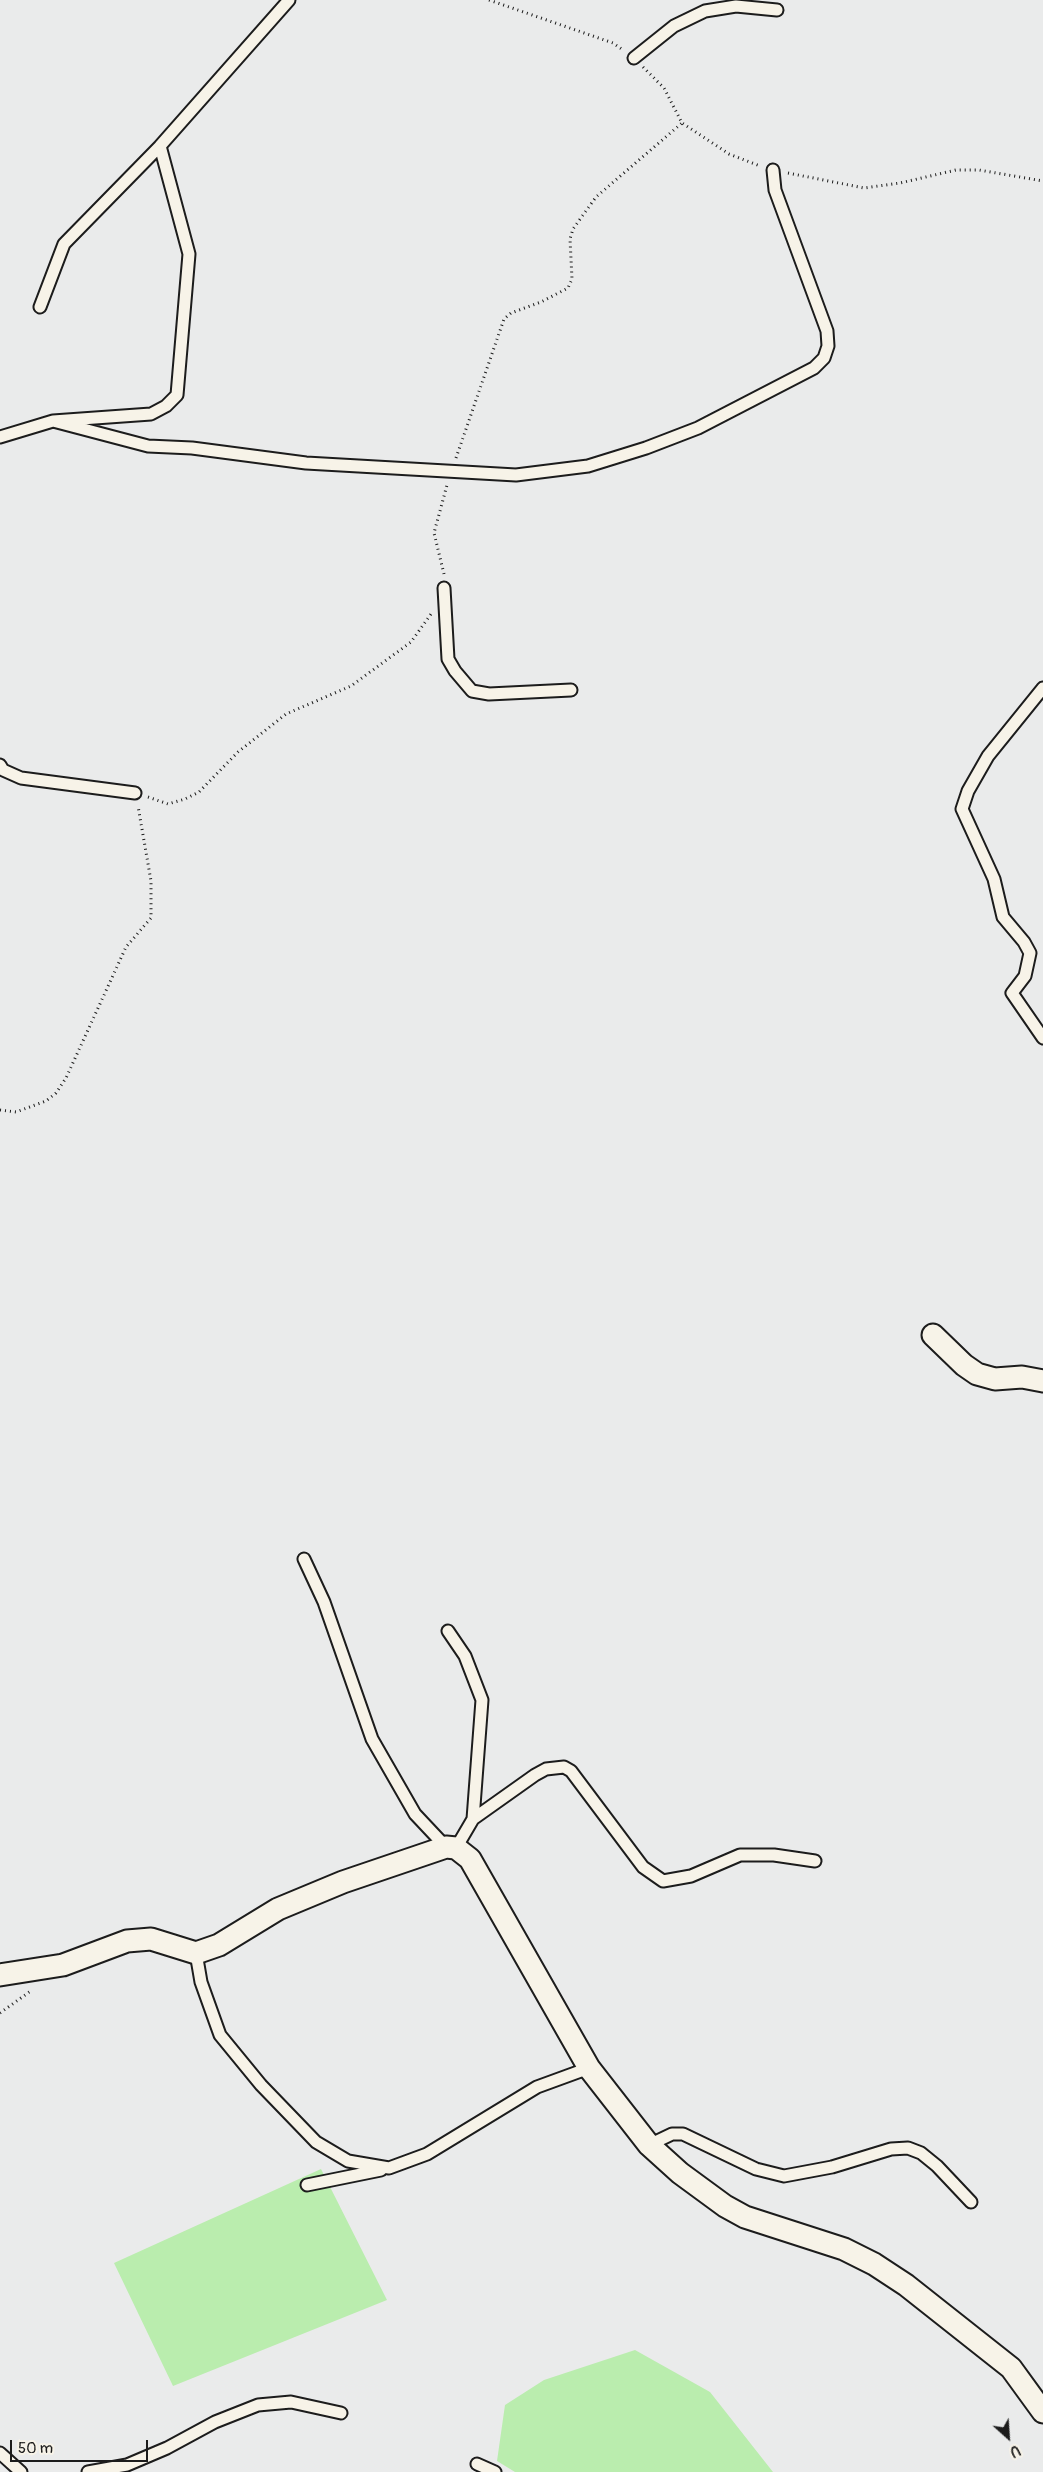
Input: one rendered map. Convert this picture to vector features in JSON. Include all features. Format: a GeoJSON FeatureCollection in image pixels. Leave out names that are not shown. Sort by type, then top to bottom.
{"type":"FeatureCollection","features":[{"type":"Feature","properties":{"kind":"street"},"geometry":{"type":"LineString","coordinates":[[932,1335],[964,1365],[977,1374],[994,1379],[1022,1377],[1043,1381]]}},
{"type":"Feature","properties":{"kind":"street"},"geometry":{"type":"LineString","coordinates":[[0,1975],[63,1966],[127,1941],[151,1939],[196,1953],[219,1945],[278,1909],[343,1882],[451,1848],[470,1859],[589,2068],[649,2145],[680,2173],[725,2206],[746,2216],[844,2249],[874,2264],[906,2285],[1011,2368],[1043,2412]]}},
{"type":"Feature","properties":{"kind":"lane"},"geometry":{"type":"LineString","coordinates":[[40,307],[64,244],[160,146],[289,0]]}},
{"type":"Feature","properties":{"kind":"lane"},"geometry":{"type":"LineString","coordinates":[[634,58],[674,26],[705,11],[736,6],[777,10]]}},
{"type":"Feature","properties":{"kind":"lane"},"geometry":{"type":"LineString","coordinates":[[0,437],[53,421],[151,414],[166,406],[177,395],[189,254],[160,146]]}},
{"type":"Feature","properties":{"kind":"lane"},"geometry":{"type":"LineString","coordinates":[[53,421],[148,446],[192,448],[306,463],[516,475],[588,466],[646,448],[698,428],[814,368],[824,358],[828,346],[827,332],[775,190],[773,170]]}},
{"type":"Feature","properties":{"kind":"lane"},"geometry":{"type":"LineString","coordinates":[[444,588],[448,659],[454,671],[472,691],[489,694],[571,690]]}},
{"type":"Feature","properties":{"kind":"lane"},"geometry":{"type":"LineString","coordinates":[[1043,688],[988,756],[968,792],[962,810],[994,879],[1003,917],[1024,942],[1030,953],[1025,976],[1012,993],[1043,1038]]}},
{"type":"Feature","properties":{"kind":"lane"},"geometry":{"type":"LineString","coordinates":[[0,765],[4,770],[21,778],[135,793]]}},
{"type":"Feature","properties":{"kind":"lane"},"geometry":{"type":"LineString","coordinates":[[304,1559],[324,1602],[372,1739],[414,1814],[451,1848],[473,1819],[536,1775],[546,1770],[564,1767],[571,1771],[643,1867],[663,1882],[691,1876],[740,1855],[774,1854],[815,1862]]}},
{"type":"Feature","properties":{"kind":"lane"},"geometry":{"type":"LineString","coordinates":[[448,1631],[465,1656],[482,1700],[473,1819]]}},
{"type":"Feature","properties":{"kind":"lane"},"geometry":{"type":"LineString","coordinates":[[196,1953],[201,1982],[220,2035],[261,2086],[316,2142],[348,2161],[389,2168]]}},
{"type":"Feature","properties":{"kind":"lane"},"geometry":{"type":"LineString","coordinates":[[307,2186],[389,2168],[426,2154],[536,2087],[589,2068]]}},
{"type":"Feature","properties":{"kind":"lane"},"geometry":{"type":"LineString","coordinates":[[649,2145],[672,2134],[683,2134],[756,2170],[784,2176],[832,2167],[891,2149],[908,2148],[921,2153],[937,2166],[971,2202]]}},
{"type":"Feature","properties":{"kind":"lane"},"geometry":{"type":"LineString","coordinates":[[88,2472],[128,2465],[168,2448],[215,2422],[258,2405],[291,2402],[340,2413]]}},
{"type":"Feature","properties":{"kind":"lane"},"geometry":{"type":"LineString","coordinates":[[0,2453],[21,2472]]}},
{"type":"Feature","properties":{"kind":"lane"},"geometry":{"type":"LineString","coordinates":[[478,2464],[495,2472]]}},
{"type":"Feature","properties":{"kind":"path"},"geometry":{"type":"LineString","coordinates":[[489,0],[613,43],[634,58],[664,88],[682,123],[729,154],[773,170],[864,188],[900,183],[956,170],[979,170],[1043,181]]}},
{"type":"Feature","properties":{"kind":"path"},"geometry":{"type":"LineString","coordinates":[[0,1110],[16,1112],[46,1101],[56,1093],[66,1078],[126,947],[151,918],[151,881],[135,793],[168,804],[185,800],[199,792],[238,752],[286,714],[351,686],[410,642],[436,607],[444,588],[444,575],[434,533],[451,472],[504,319],[511,312],[541,302],[568,288],[572,279],[570,239],[573,228],[596,197],[682,123]]}},
{"type":"Feature","properties":{"kind":"green space"},"geometry":{"type":"Polygon","coordinates":[[[321,2169],[387,2300],[173,2386],[114,2263],[321,2169]]]}},
{"type":"Feature","properties":{"kind":"green space"},"geometry":{"type":"Polygon","coordinates":[[[635,2350],[710,2392],[773,2472],[515,2472],[497,2461],[505,2405],[544,2380],[635,2350]]]}}]}
